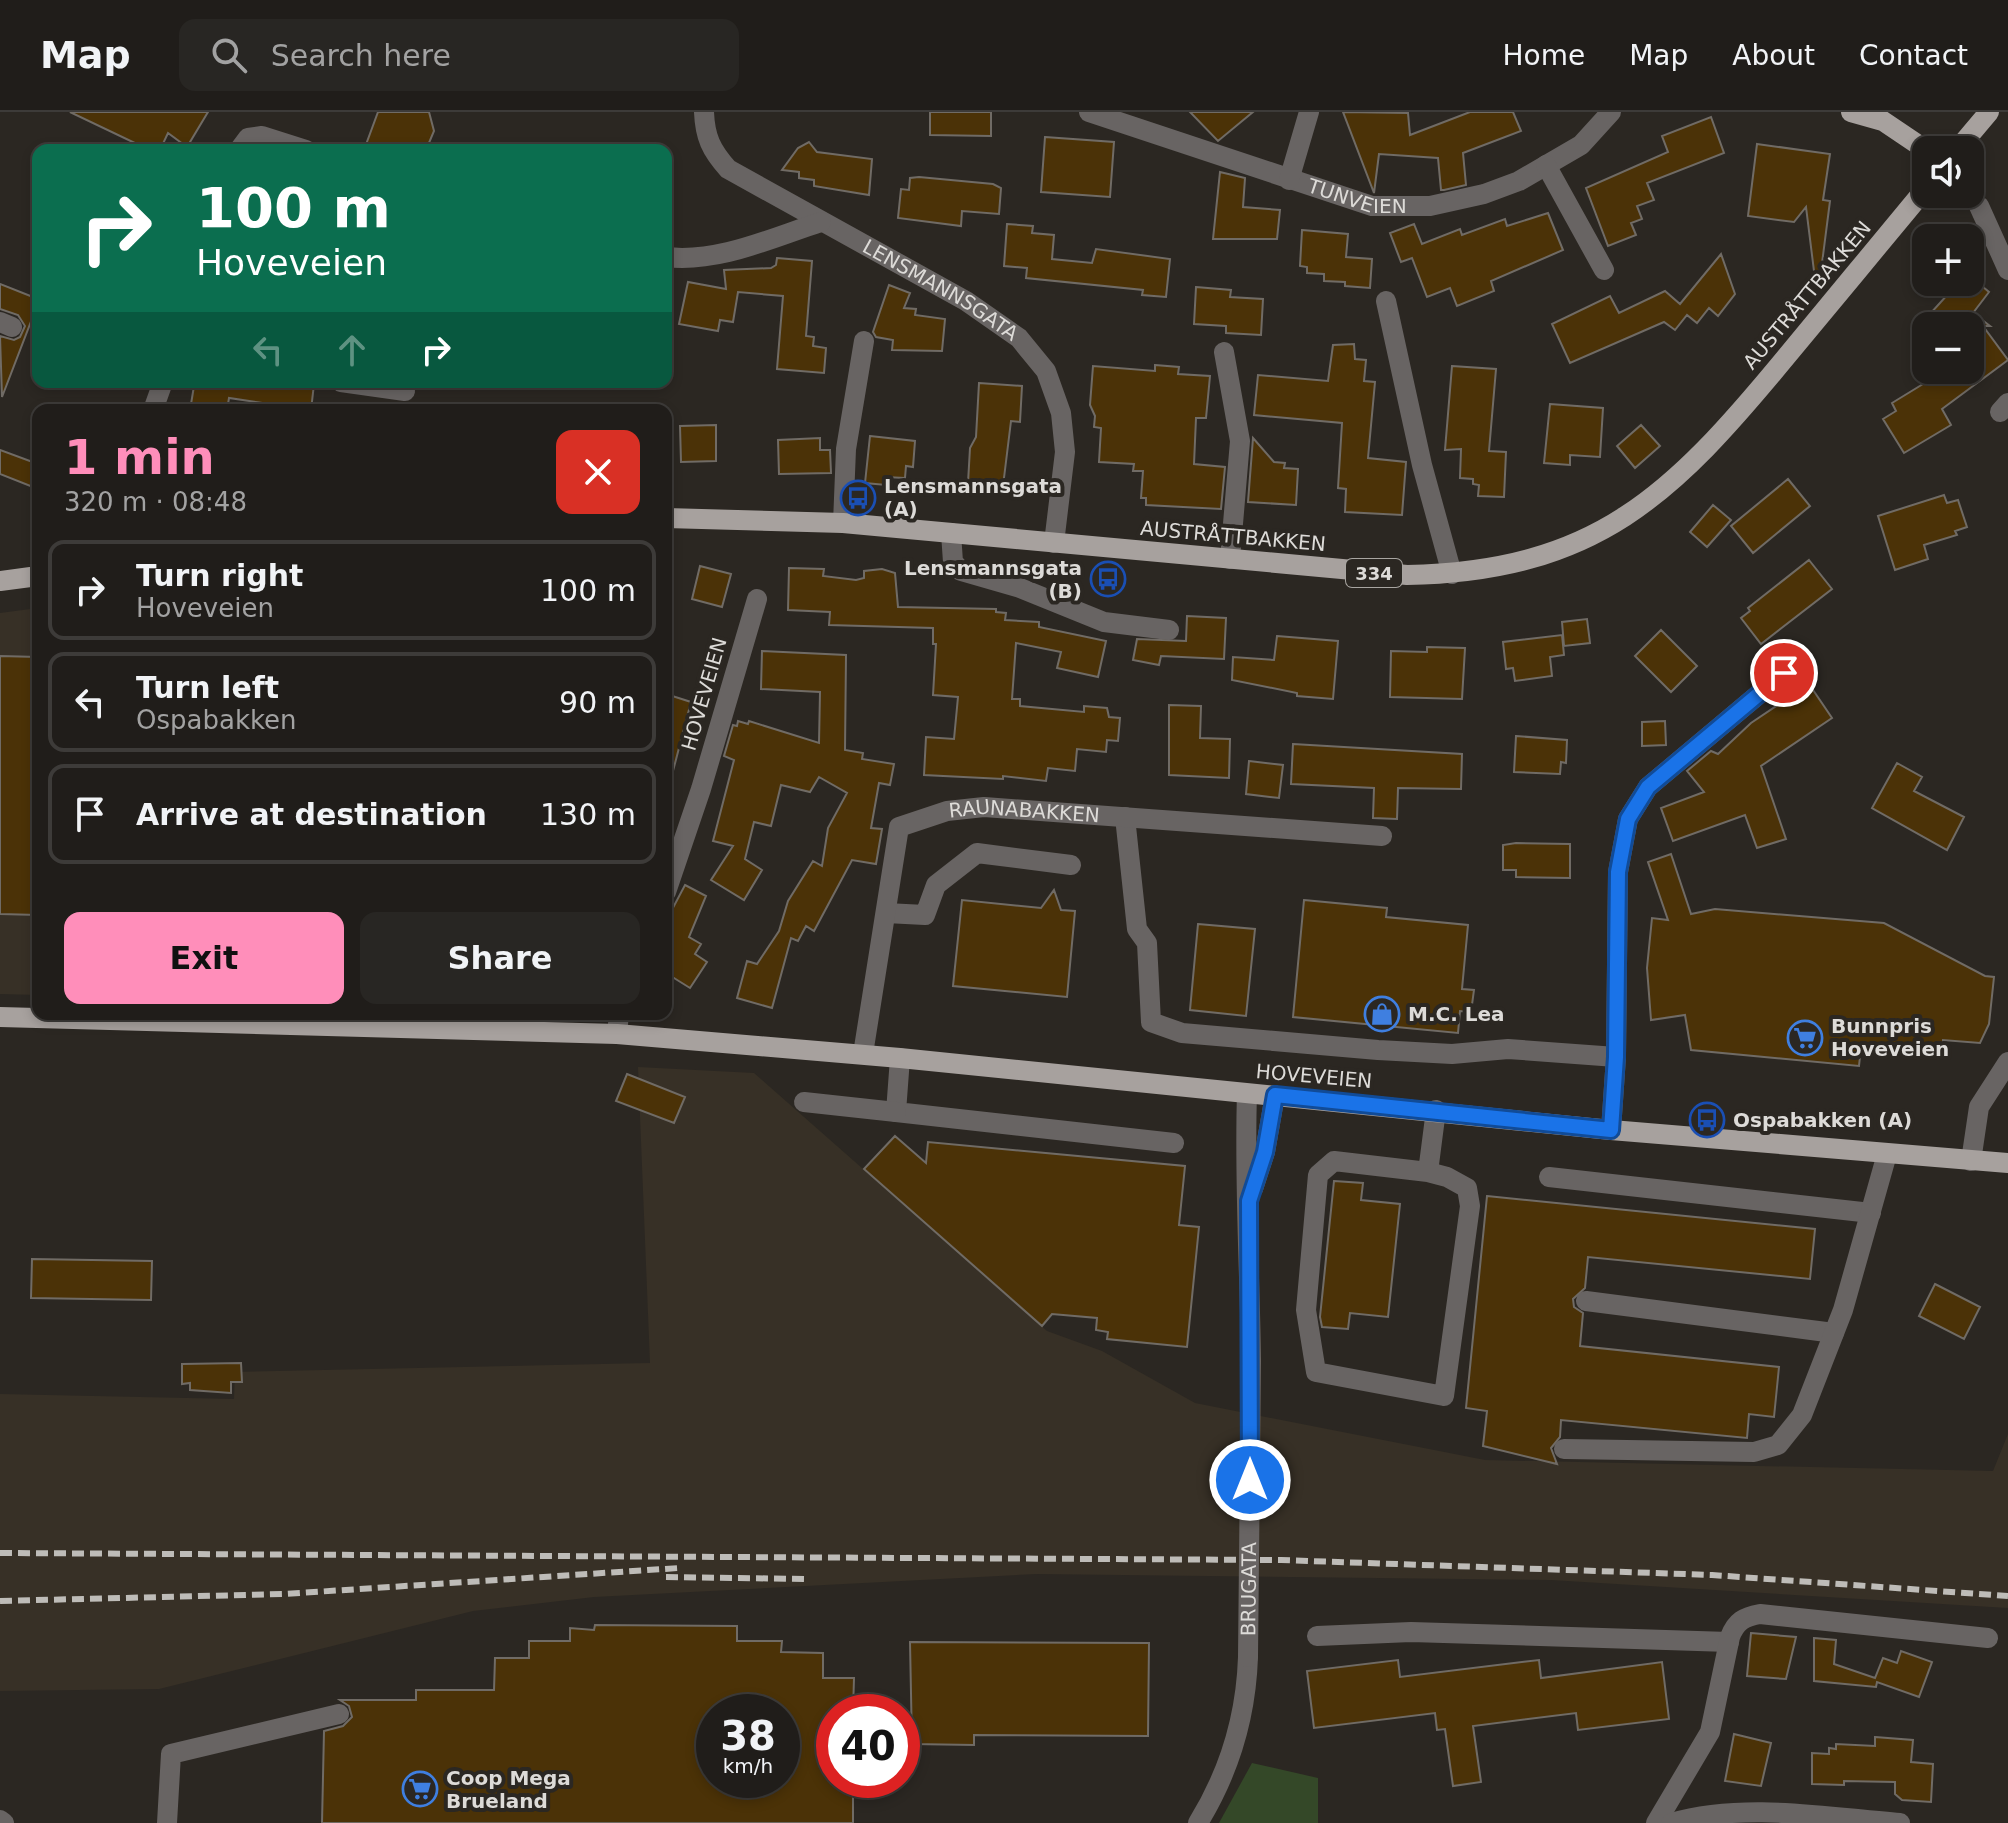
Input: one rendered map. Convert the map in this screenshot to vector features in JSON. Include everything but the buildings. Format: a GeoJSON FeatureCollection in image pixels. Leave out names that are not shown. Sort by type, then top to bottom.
{"type":"FeatureCollection","features":[{"type":"Feature","properties":{"kind":"main road"},"geometry":{"type":"LineString","coordinates":[[1851,112],[1883,121],[1912,141]]}},
{"type":"Feature","properties":{"kind":"main road"},"geometry":{"type":"LineString","coordinates":[[1969,136],[1989,112]]}},
{"type":"Feature","properties":{"kind":"main road","name":"AUSTRÅTTBAKKEN"},"geometry":{"type":"LineString","coordinates":[[672,518],[843,523],[1379,574],[1452,574],[1515,564],[1613,526],[1667,488],[1723,433],[1912,205]]}},
{"type":"Feature","properties":{"kind":"main road"},"geometry":{"type":"LineString","coordinates":[[0,581],[32,577]]}},
{"type":"Feature","properties":{"kind":"main road","name":"HOVEVEIEN"},"geometry":{"type":"LineString","coordinates":[[0,1017],[32,1017]]}},
{"type":"Feature","properties":{"kind":"main road","name":"HOVEVEIEN"},"geometry":{"type":"LineString","coordinates":[[355,1020],[618,1024],[863,1054],[1247,1094],[1436,1110],[1611,1130],[2008,1163]]}},
{"type":"Feature","properties":{"kind":"street","name":"LENSMANNSGATA"},"geometry":{"type":"LineString","coordinates":[[704,112],[705,132],[712,151],[728,169],[966,301],[1019,338],[1046,371],[1061,413],[1065,452],[1054,543]]}},
{"type":"Feature","properties":{"kind":"street","name":"TUNVEIEN"},"geometry":{"type":"LineString","coordinates":[[1089,112],[1372,206],[1430,206],[1484,194],[1581,145],[1611,112]]}},
{"type":"Feature","properties":{"kind":"street"},"geometry":{"type":"LineString","coordinates":[[1289,180],[1309,112]]}},
{"type":"Feature","properties":{"kind":"street"},"geometry":{"type":"LineString","coordinates":[[244,144],[262,136],[287,144]]}},
{"type":"Feature","properties":{"kind":"street"},"geometry":{"type":"LineString","coordinates":[[1546,165],[1604,270]]}},
{"type":"Feature","properties":{"kind":"street"},"geometry":{"type":"LineString","coordinates":[[1980,208],[2008,270]]}},
{"type":"Feature","properties":{"kind":"street"},"geometry":{"type":"LineString","coordinates":[[672,258],[690,260],[723,254],[821,222]]}},
{"type":"Feature","properties":{"kind":"street"},"geometry":{"type":"LineString","coordinates":[[1386,301],[1452,574]]}},
{"type":"Feature","properties":{"kind":"street"},"geometry":{"type":"LineString","coordinates":[[843,523],[846,449],[864,341]]}},
{"type":"Feature","properties":{"kind":"street"},"geometry":{"type":"LineString","coordinates":[[1224,352],[1240,441],[1230,559]]}},
{"type":"Feature","properties":{"kind":"street"},"geometry":{"type":"LineString","coordinates":[[384,388],[405,391]]}},
{"type":"Feature","properties":{"kind":"street"},"geometry":{"type":"LineString","coordinates":[[951,533],[953,562],[961,571],[1020,588],[1104,622],[1169,630]]}},
{"type":"Feature","properties":{"kind":"street","name":"HOVEVEIEN"},"geometry":{"type":"LineString","coordinates":[[672,874],[701,789],[757,599]]}},
{"type":"Feature","properties":{"kind":"street"},"geometry":{"type":"LineString","coordinates":[[1611,1130],[1616,1057],[1618,872],[1628,819],[1648,787],[1784,673]]}},
{"type":"Feature","properties":{"kind":"street","name":"RAUNABAKKEN"},"geometry":{"type":"LineString","coordinates":[[863,1054],[899,827],[947,811],[984,807],[1382,836]]}},
{"type":"Feature","properties":{"kind":"street"},"geometry":{"type":"LineString","coordinates":[[1125,817],[1137,929],[1147,943],[1151,1022],[1182,1033],[1378,1050],[1452,1054],[1508,1049],[1616,1057]]}},
{"type":"Feature","properties":{"kind":"street"},"geometry":{"type":"LineString","coordinates":[[886,913],[925,915],[936,885],[977,853],[1071,865]]}},
{"type":"Feature","properties":{"kind":"street"},"geometry":{"type":"LineString","coordinates":[[896,1112],[900,1058]]}},
{"type":"Feature","properties":{"kind":"street"},"geometry":{"type":"LineString","coordinates":[[1971,1161],[1979,1107],[2008,1064]]}},
{"type":"Feature","properties":{"kind":"street","name":"BRUGATA"},"geometry":{"type":"LineString","coordinates":[[1198,1823],[1215,1796],[1246,1704],[1251,1361],[1249,1201],[1245,1150],[1247,1094]]}},
{"type":"Feature","properties":{"kind":"street","name":"BRUGATA"},"geometry":{"type":"LineString","coordinates":[[1249,1201],[1265,1152],[1275,1095]]}},
{"type":"Feature","properties":{"kind":"street"},"geometry":{"type":"LineString","coordinates":[[804,1102],[1174,1143]]}},
{"type":"Feature","properties":{"kind":"street"},"geometry":{"type":"LineString","coordinates":[[1428,1172],[1436,1110]]}},
{"type":"Feature","properties":{"kind":"street"},"geometry":{"type":"LineString","coordinates":[[1564,1449],[1754,1452],[1778,1445],[1802,1415],[1834,1333],[1887,1154]]}},
{"type":"Feature","properties":{"kind":"street"},"geometry":{"type":"LineString","coordinates":[[1334,1161],[1428,1172],[1447,1177],[1467,1188],[1470,1206],[1444,1396],[1316,1372],[1306,1310],[1318,1175],[1334,1161]]}},
{"type":"Feature","properties":{"kind":"street"},"geometry":{"type":"LineString","coordinates":[[1549,1177],[1871,1213]]}},
{"type":"Feature","properties":{"kind":"street"},"geometry":{"type":"LineString","coordinates":[[1586,1301],[1834,1333]]}},
{"type":"Feature","properties":{"kind":"street"},"geometry":{"type":"LineString","coordinates":[[1656,1823],[1710,1732],[1729,1642],[1735,1624],[1746,1616],[1760,1614],[1988,1638]]}},
{"type":"Feature","properties":{"kind":"street"},"geometry":{"type":"LineString","coordinates":[[1317,1636],[1411,1632],[1729,1642]]}},
{"type":"Feature","properties":{"kind":"street"},"geometry":{"type":"LineString","coordinates":[[167,1823],[171,1754],[339,1714]]}},
{"type":"Feature","properties":{"kind":"street"},"geometry":{"type":"LineString","coordinates":[[1671,1823],[1697,1816],[1900,1823]]}},
{"type":"Feature","properties":{"kind":"shaded area"},"geometry":{"type":"Polygon","coordinates":[[[32,609],[32,995],[0,994],[0,613],[32,609]]]}},
{"type":"Feature","properties":{"kind":"shaded area"},"geometry":{"type":"Polygon","coordinates":[[[638,1067],[754,1073],[1047,1331],[1102,1351],[1195,1403],[1485,1460],[1993,1471],[2008,1434],[2008,1608],[1551,1580],[1036,1574],[594,1597],[473,1611],[159,1689],[0,1691],[0,1394],[234,1399],[235,1372],[650,1363],[638,1067]]]}},
{"type":"Feature","properties":{"kind":"green space"},"geometry":{"type":"Polygon","coordinates":[[[1252,1763],[1318,1778],[1318,1823],[1219,1823],[1252,1763]]]}},
{"type":"Feature","properties":{"kind":"railway"},"geometry":{"type":"LineString","coordinates":[[0,1553],[1281,1560],[1712,1575],[2008,1596]]}},
{"type":"Feature","properties":{"kind":"railway"},"geometry":{"type":"LineString","coordinates":[[0,1601],[284,1594],[679,1568]]}},
{"type":"Feature","properties":{"kind":"railway"},"geometry":{"type":"LineString","coordinates":[[666,1577],[806,1579]]}},
{"type":"Feature","properties":{"kind":"place","name":"Lensmannsgata (A)"},"geometry":{"type":"Point","coordinates":[858,498]}},
{"type":"Feature","properties":{"kind":"place","name":"Lensmannsgata (B)"},"geometry":{"type":"Point","coordinates":[1108,579]}},
{"type":"Feature","properties":{"kind":"place","name":"M.C. Lea"},"geometry":{"type":"Point","coordinates":[1382,1014]}},
{"type":"Feature","properties":{"kind":"place","name":"Bunnpris Hoveveien"},"geometry":{"type":"Point","coordinates":[1805,1038]}},
{"type":"Feature","properties":{"kind":"place","name":"Ospabakken (A)"},"geometry":{"type":"Point","coordinates":[1707,1120]}},
{"type":"Feature","properties":{"kind":"place","name":"Coop Mega Brueland"},"geometry":{"type":"Point","coordinates":[420,1789]}},
{"type":"Feature","properties":{"kind":"route"},"geometry":{"type":"LineString","coordinates":[[1250,1480],[1249,1201],[1265,1152],[1275,1095],[1611,1130],[1616,1057],[1618,872],[1628,819],[1648,787],[1784,673]]}}]}
